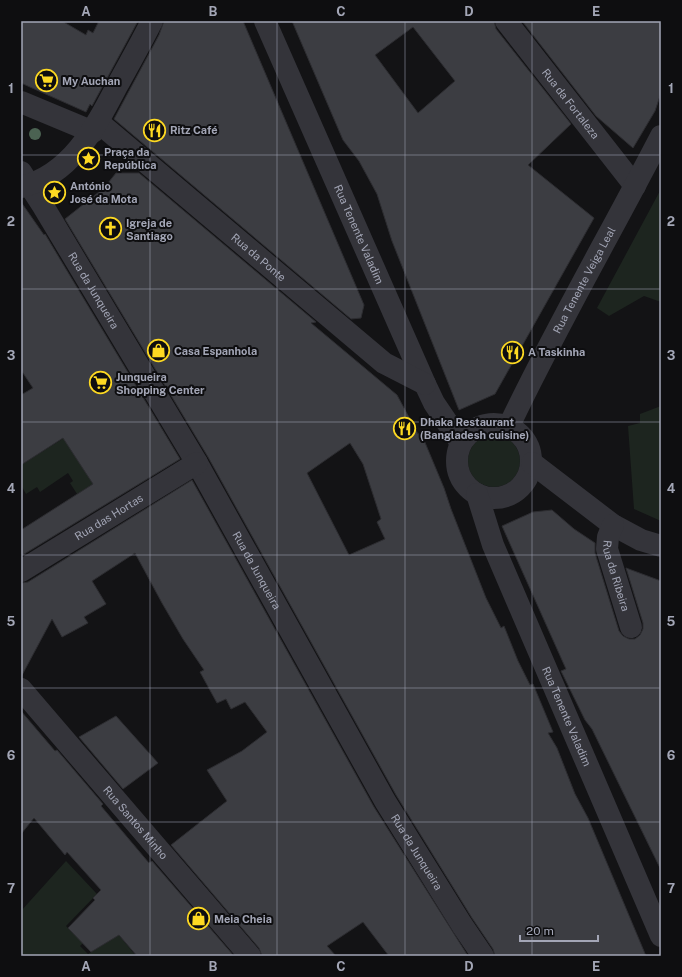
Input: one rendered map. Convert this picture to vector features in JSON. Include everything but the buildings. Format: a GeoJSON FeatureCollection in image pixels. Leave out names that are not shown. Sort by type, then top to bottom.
{"type":"FeatureCollection","features":[{"type":"Feature","properties":{"kind":"street"},"geometry":{"type":"LineString","coordinates":[[24,182],[49,176],[66,164],[80,148],[95,127],[152,21]]}},
{"type":"Feature","properties":{"kind":"street","name":"Rua Tenente Valadim"},"geometry":{"type":"LineString","coordinates":[[264,21],[425,384],[434,403],[461,443]]}},
{"type":"Feature","properties":{"kind":"street","name":"Rua da Fortaleza"},"geometry":{"type":"LineString","coordinates":[[506,21],[635,186]]}},
{"type":"Feature","properties":{"kind":"street"},"geometry":{"type":"LineString","coordinates":[[21,102],[95,127]]}},
{"type":"Feature","properties":{"kind":"street","name":"Rua da Ponte"},"geometry":{"type":"LineString","coordinates":[[95,127],[384,363],[425,384]]}},
{"type":"Feature","properties":{"kind":"street","name":"Rua Tenente Veiga Leal"},"geometry":{"type":"LineString","coordinates":[[509,426],[534,374],[661,136]]}},
{"type":"Feature","properties":{"kind":"street","name":"Rua da Junqueira"},"geometry":{"type":"LineString","coordinates":[[24,182],[47,213],[197,463],[385,801],[458,919],[483,956]]}},
{"type":"Feature","properties":{"kind":"street"},"geometry":{"type":"LineString","coordinates":[[491,423],[509,426],[523,437],[531,454],[532,462],[529,475],[523,485],[513,493],[502,498],[489,498],[477,494],[466,485],[458,472],[457,457],[461,443],[466,435],[482,425],[491,423]]}},
{"type":"Feature","properties":{"kind":"street","name":"Rua da Ribeira"},"geometry":{"type":"LineString","coordinates":[[532,462],[613,525],[641,540],[661,546]]}},
{"type":"Feature","properties":{"kind":"street","name":"Rua das Hortas"},"geometry":{"type":"LineString","coordinates":[[21,571],[197,463]]}},
{"type":"Feature","properties":{"kind":"street","name":"Rua Tenente Valadim"},"geometry":{"type":"LineString","coordinates":[[477,494],[493,545],[661,936]]}},
{"type":"Feature","properties":{"kind":"street","name":"Rua da Ribeira"},"geometry":{"type":"LineString","coordinates":[[613,525],[608,537],[607,549],[631,627]]}},
{"type":"Feature","properties":{"kind":"street","name":"Rua Santos Minho"},"geometry":{"type":"LineString","coordinates":[[21,688],[250,956]]}},
{"type":"Feature","properties":{"kind":"shaded area"},"geometry":{"type":"Polygon","coordinates":[[[661,189],[661,302],[644,296],[609,316],[597,308],[661,189]]]}},
{"type":"Feature","properties":{"kind":"shaded area"},"geometry":{"type":"Polygon","coordinates":[[[661,406],[661,521],[634,509],[628,426],[640,423],[640,414],[661,406]]]}},
{"type":"Feature","properties":{"kind":"shaded area"},"geometry":{"type":"Polygon","coordinates":[[[494,435],[508,439],[516,447],[520,461],[516,475],[508,483],[494,487],[480,483],[472,475],[468,461],[472,447],[480,439],[494,435]]]}},
{"type":"Feature","properties":{"kind":"shaded area"},"geometry":{"type":"Polygon","coordinates":[[[64,438],[93,484],[77,494],[70,483],[73,481],[68,473],[40,492],[37,487],[26,494],[21,485],[21,465],[64,438]]]}},
{"type":"Feature","properties":{"kind":"shaded area"},"geometry":{"type":"Polygon","coordinates":[[[66,861],[97,894],[66,926],[83,943],[80,946],[88,954],[119,935],[136,956],[21,956],[21,911],[66,861]]]}},
{"type":"Feature","properties":{"kind":"place","name":"My Auchan"},"geometry":{"type":"Point","coordinates":[46,81]}},
{"type":"Feature","properties":{"kind":"place","name":"Ritz Café"},"geometry":{"type":"Point","coordinates":[155,130]}},
{"type":"Feature","properties":{"kind":"place","name":"Praça da República"},"geometry":{"type":"Point","coordinates":[88,158]}},
{"type":"Feature","properties":{"kind":"place","name":"António José da Mota"},"geometry":{"type":"Point","coordinates":[54,192]}},
{"type":"Feature","properties":{"kind":"place","name":"Igreja de Santiago"},"geometry":{"type":"Point","coordinates":[111,229]}},
{"type":"Feature","properties":{"kind":"place","name":"Casa Espanhola"},"geometry":{"type":"Point","coordinates":[158,351]}},
{"type":"Feature","properties":{"kind":"place","name":"A Taskinha"},"geometry":{"type":"Point","coordinates":[513,352]}},
{"type":"Feature","properties":{"kind":"place","name":"Junqueira Shopping Center"},"geometry":{"type":"Point","coordinates":[101,383]}},
{"type":"Feature","properties":{"kind":"place","name":"Dhaka Restaurant (Bangladesh cuisine)"},"geometry":{"type":"Point","coordinates":[404,428]}},
{"type":"Feature","properties":{"kind":"place","name":"Meia Cheia"},"geometry":{"type":"Point","coordinates":[199,919]}}]}
